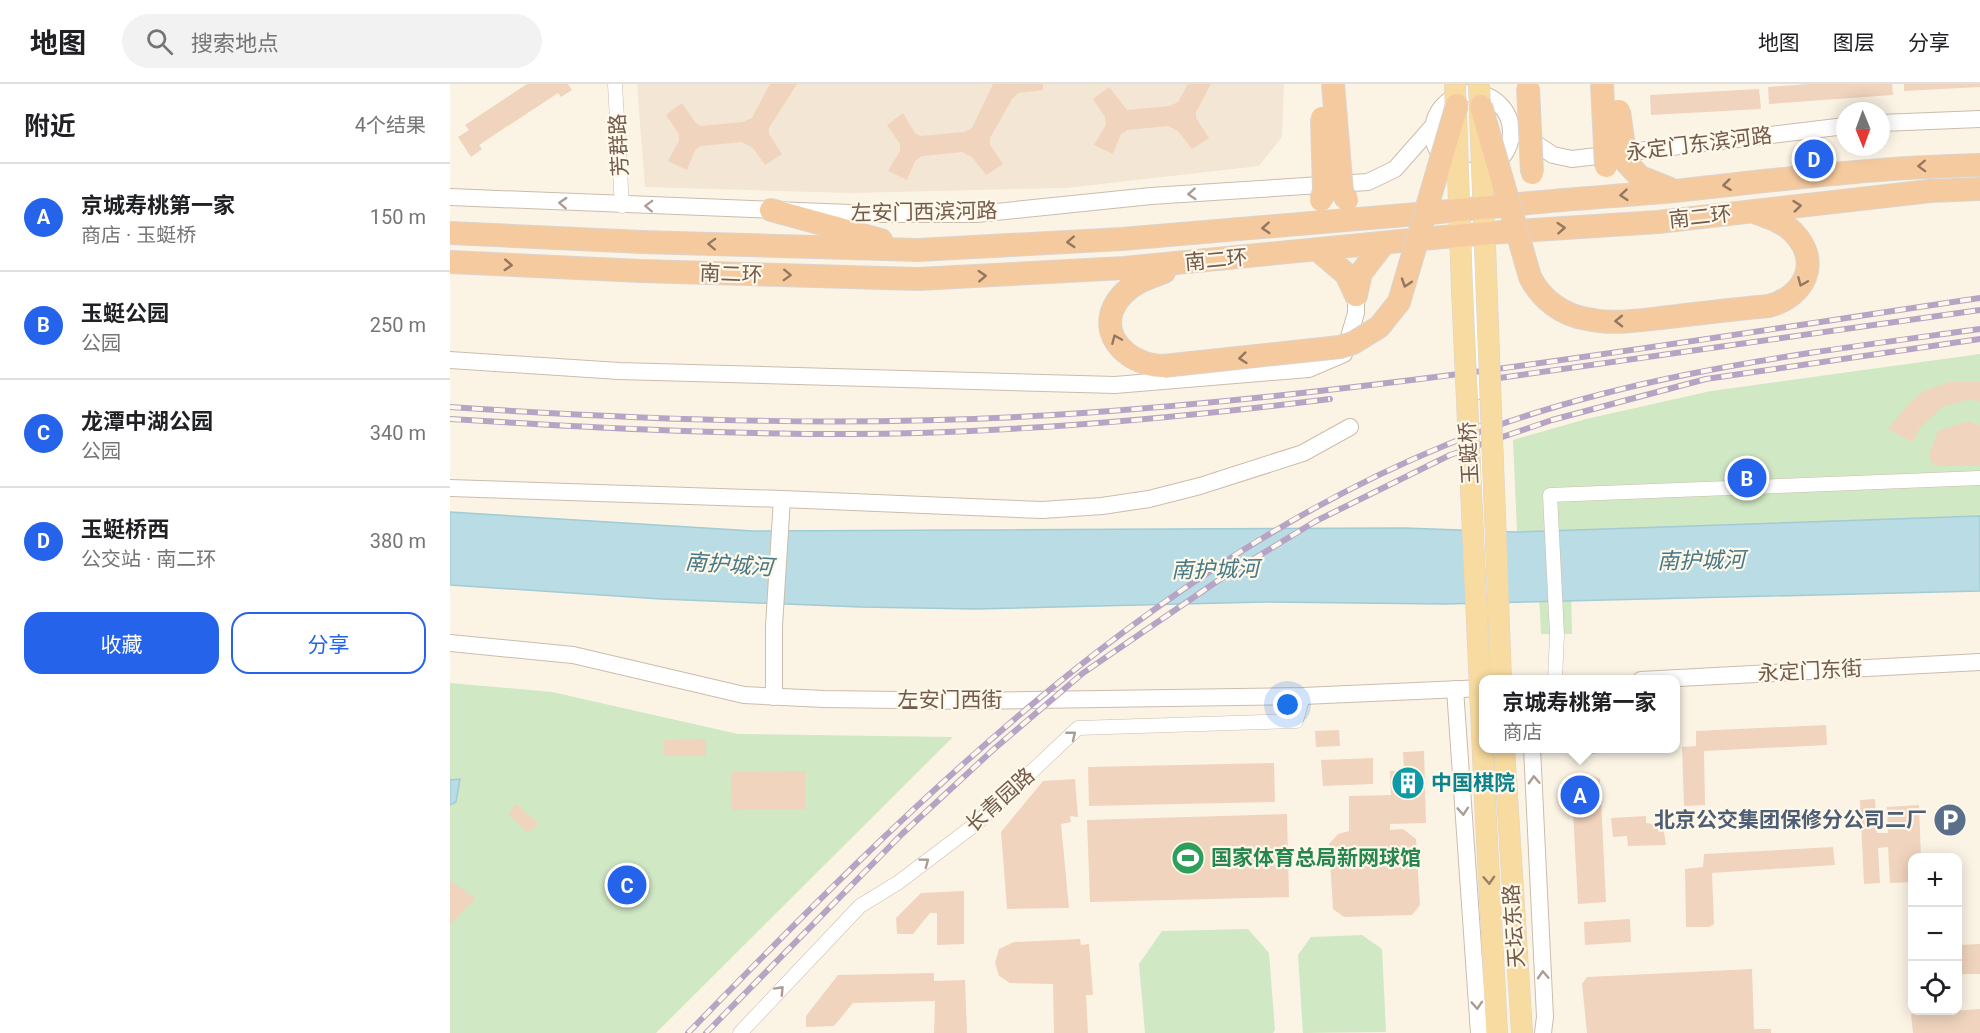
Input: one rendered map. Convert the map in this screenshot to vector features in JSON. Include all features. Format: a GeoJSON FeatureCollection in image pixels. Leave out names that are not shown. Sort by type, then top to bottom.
{"type":"FeatureCollection","features":[{"type":"Feature","properties":{"kind":"highway"},"geometry":{"type":"LineString","coordinates":[[1298,225],[1321,200],[1324,191],[1321,84]]}},
{"type":"Feature","properties":{"kind":"highway"},"geometry":{"type":"LineString","coordinates":[[1333,84],[1342,192],[1358,212],[1372,219]]}},
{"type":"Feature","properties":{"kind":"highway"},"geometry":{"type":"LineString","coordinates":[[1602,84],[1616,164]]}},
{"type":"Feature","properties":{"kind":"highway"},"geometry":{"type":"LineString","coordinates":[[1532,172],[1539,195],[1558,200],[1588,192],[1599,182],[1616,164],[1621,139],[1617,84]]}},
{"type":"Feature","properties":{"kind":"highway"},"geometry":{"type":"LineString","coordinates":[[1512,204],[1530,196],[1532,172],[1528,86]]}},
{"type":"Feature","properties":{"kind":"highway"},"geometry":{"type":"LineString","coordinates":[[1187,262],[1136,283],[1124,293],[1113,310],[1112,331],[1121,350],[1138,362],[1162,366],[1340,347],[1367,337],[1391,315],[1405,286],[1458,92]]}},
{"type":"Feature","properties":{"kind":"highway"},"geometry":{"type":"LineString","coordinates":[[1477,92],[1530,277],[1535,288],[1558,308],[1585,319],[1638,320],[1770,306],[1785,302],[1797,293],[1804,283],[1807,270],[1804,249],[1794,232],[1782,223],[1752,211]]}},
{"type":"Feature","properties":{"kind":"highway"},"geometry":{"type":"LineString","coordinates":[[1616,164],[1658,186],[1682,190]]}},
{"type":"Feature","properties":{"kind":"highway","name":"南二环"},"geometry":{"type":"LineString","coordinates":[[450,233],[642,242],[918,250],[1122,239],[1298,225],[1682,190],[1814,175],[1919,166],[1980,165]]}},
{"type":"Feature","properties":{"kind":"highway","name":"南二环"},"geometry":{"type":"LineString","coordinates":[[450,262],[641,271],[918,279],[1124,268],[1432,238],[1658,222],[1929,191],[1980,189]]}},
{"type":"Feature","properties":{"kind":"highway"},"geometry":{"type":"LineString","coordinates":[[771,210],[918,250]]}},
{"type":"Feature","properties":{"kind":"highway"},"geometry":{"type":"LineString","coordinates":[[1356,295],[1361,273],[1384,243]]}},
{"type":"Feature","properties":{"kind":"highway"},"geometry":{"type":"LineString","coordinates":[[1319,250],[1346,274],[1356,295]]}},
{"type":"Feature","properties":{"kind":"main road","name":"玉蜓桥"},"geometry":{"type":"LineString","coordinates":[[1458,92],[1461,290],[1487,675]]}},
{"type":"Feature","properties":{"kind":"main road","name":"玉蜓桥"},"geometry":{"type":"LineString","coordinates":[[1477,92],[1501,675]]}},
{"type":"Feature","properties":{"kind":"main road","name":"玉蜓桥"},"geometry":{"type":"LineString","coordinates":[[1492,753],[1497,821]]}},
{"type":"Feature","properties":{"kind":"main road"},"geometry":{"type":"LineString","coordinates":[[1497,821],[1504,753]]}},
{"type":"Feature","properties":{"kind":"main road","name":"天坛东路"},"geometry":{"type":"LineString","coordinates":[[1497,821],[1497,1033]]}},
{"type":"Feature","properties":{"kind":"main road","name":"天坛东路"},"geometry":{"type":"LineString","coordinates":[[1497,821],[1522,1033]]}},
{"type":"Feature","properties":{"kind":"street","name":"芳群路"},"geometry":{"type":"LineString","coordinates":[[615,84],[622,206]]}},
{"type":"Feature","properties":{"kind":"street"},"geometry":{"type":"LineString","coordinates":[[1471,184],[1482,170],[1503,157],[1509,148],[1512,128],[1501,105],[1477,92],[1458,92],[1436,114],[1432,127],[1436,148],[1450,165],[1459,169],[1482,170]]}},
{"type":"Feature","properties":{"kind":"street"},"geometry":{"type":"LineString","coordinates":[[1890,123],[1980,119]]}},
{"type":"Feature","properties":{"kind":"street","name":"左安门西滨河路"},"geometry":{"type":"LineString","coordinates":[[450,197],[622,206],[875,214],[976,214],[1152,196],[1368,182],[1395,169],[1432,127]]}},
{"type":"Feature","properties":{"kind":"street","name":"永定门东滨河路"},"geometry":{"type":"LineString","coordinates":[[1512,128],[1553,155],[1572,159],[1836,127]]}},
{"type":"Feature","properties":{"kind":"street"},"geometry":{"type":"LineString","coordinates":[[1459,169],[1471,184],[1490,675]]}},
{"type":"Feature","properties":{"kind":"street"},"geometry":{"type":"LineString","coordinates":[[450,360],[619,371],[1115,386],[1152,384],[1309,369],[1324,364],[1344,354],[1356,313],[1356,295]]}},
{"type":"Feature","properties":{"kind":"street"},"geometry":{"type":"LineString","coordinates":[[450,488],[1042,510],[1102,507],[1149,499],[1210,483],[1303,453],[1350,427]]}},
{"type":"Feature","properties":{"kind":"street"},"geometry":{"type":"LineString","coordinates":[[1555,675],[1557,634],[1550,495],[1980,478]]}},
{"type":"Feature","properties":{"kind":"street"},"geometry":{"type":"LineString","coordinates":[[774,697],[774,626],[782,499]]}},
{"type":"Feature","properties":{"kind":"street","name":"左安门西街"},"geometry":{"type":"LineString","coordinates":[[450,643],[573,655],[744,695],[774,697],[974,701],[1304,696],[1479,688]]}},
{"type":"Feature","properties":{"kind":"street","name":"永定门东街"},"geometry":{"type":"LineString","coordinates":[[1680,678],[1980,662]]}},
{"type":"Feature","properties":{"kind":"street"},"geometry":{"type":"LineString","coordinates":[[1455,689],[1479,1033]]}},
{"type":"Feature","properties":{"kind":"street","name":"长青园路"},"geometry":{"type":"LineString","coordinates":[[740,1033],[860,906],[899,882],[977,824],[1078,728],[1296,722],[1304,696]]}},
{"type":"Feature","properties":{"kind":"street"},"geometry":{"type":"LineString","coordinates":[[1458,746],[1479,744]]}},
{"type":"Feature","properties":{"kind":"street"},"geometry":{"type":"LineString","coordinates":[[1532,753],[1545,1028]]}},
{"type":"Feature","properties":{"kind":"shaded area"},"geometry":{"type":"Polygon","coordinates":[[[637,84],[1284,84],[1282,137],[1259,166],[1066,188],[851,193],[645,187],[637,84]]]}},
{"type":"Feature","properties":{"kind":"green space"},"geometry":{"type":"Polygon","coordinates":[[[1980,354],[1980,516],[1570,531],[1572,634],[1541,634],[1536,532],[1517,532],[1513,440],[1586,419],[1711,391],[1980,354]]]}},
{"type":"Feature","properties":{"kind":"green space"},"geometry":{"type":"Polygon","coordinates":[[[450,683],[552,692],[738,734],[953,737],[656,1033],[450,1033],[450,683]]]}},
{"type":"Feature","properties":{"kind":"green space"},"geometry":{"type":"Polygon","coordinates":[[[1248,929],[1269,953],[1275,1030],[1273,1033],[1145,1033],[1139,964],[1162,931],[1248,929]]]}},
{"type":"Feature","properties":{"kind":"green space"},"geometry":{"type":"Polygon","coordinates":[[[1362,935],[1382,949],[1386,1032],[1303,1033],[1298,955],[1311,937],[1362,935]]]}},
{"type":"Feature","properties":{"kind":"water","name":"南护城河"},"geometry":{"type":"Polygon","coordinates":[[[450,512],[753,531],[1404,528],[1517,532],[1980,516],[1980,591],[1444,604],[1264,602],[975,609],[661,599],[450,585],[450,512]]]}},
{"type":"Feature","properties":{"kind":"water"},"geometry":{"type":"Polygon","coordinates":[[[460,779],[456,802],[450,805],[450,780],[460,779]]]}},
{"type":"Feature","properties":{"kind":"building"},"geometry":{"type":"Polygon","coordinates":[[[527,84],[568,84],[572,90],[561,97],[558,93],[479,145],[482,149],[471,157],[458,137],[469,130],[465,125],[527,84]]]}},
{"type":"Feature","properties":{"kind":"building"},"geometry":{"type":"Polygon","coordinates":[[[770,84],[797,84],[769,128],[769,134],[782,154],[765,165],[752,147],[741,142],[701,146],[695,150],[687,170],[668,161],[679,141],[679,134],[666,115],[682,103],[700,126],[743,122],[752,118],[770,84]]]}},
{"type":"Feature","properties":{"kind":"building"},"geometry":{"type":"Polygon","coordinates":[[[993,84],[1043,84],[1043,90],[1018,93],[1012,99],[990,138],[990,145],[1003,164],[986,175],[972,157],[962,152],[922,156],[915,161],[907,180],[888,171],[900,151],[900,144],[887,125],[903,113],[915,133],[921,136],[964,132],[972,128],[993,84]]]}},
{"type":"Feature","properties":{"kind":"building"},"geometry":{"type":"Polygon","coordinates":[[[1188,84],[1211,84],[1196,112],[1196,118],[1209,138],[1192,149],[1178,131],[1168,126],[1128,130],[1121,134],[1113,154],[1094,145],[1106,125],[1105,117],[1093,99],[1109,87],[1127,110],[1170,106],[1178,102],[1188,84]]]}},
{"type":"Feature","properties":{"kind":"building"},"geometry":{"type":"Polygon","coordinates":[[[1809,84],[1892,84],[1893,95],[1769,104],[1768,87],[1809,84]]]}},
{"type":"Feature","properties":{"kind":"building"},"geometry":{"type":"Polygon","coordinates":[[[1904,84],[1980,84],[1980,87],[1904,91],[1904,84]]]}},
{"type":"Feature","properties":{"kind":"building"},"geometry":{"type":"Polygon","coordinates":[[[1759,89],[1761,109],[1651,115],[1650,95],[1759,89]]]}},
{"type":"Feature","properties":{"kind":"building"},"geometry":{"type":"Polygon","coordinates":[[[1950,382],[1980,382],[1980,402],[1970,399],[1942,407],[1919,429],[1913,442],[1888,429],[1909,404],[1924,391],[1950,382]]]}},
{"type":"Feature","properties":{"kind":"building"},"geometry":{"type":"Polygon","coordinates":[[[1969,421],[1980,426],[1980,466],[1934,466],[1929,455],[1938,431],[1969,421]]]}},
{"type":"Feature","properties":{"kind":"building"},"geometry":{"type":"Polygon","coordinates":[[[1826,725],[1827,745],[1704,751],[1705,805],[1684,806],[1682,747],[1696,746],[1696,731],[1826,725]]]}},
{"type":"Feature","properties":{"kind":"building"},"geometry":{"type":"Polygon","coordinates":[[[1339,730],[1340,746],[1316,747],[1315,731],[1339,730]]]}},
{"type":"Feature","properties":{"kind":"building"},"geometry":{"type":"Polygon","coordinates":[[[706,739],[706,756],[664,756],[664,740],[706,739]]]}},
{"type":"Feature","properties":{"kind":"building"},"geometry":{"type":"Polygon","coordinates":[[[1424,751],[1426,823],[1390,824],[1390,830],[1403,829],[1416,839],[1420,905],[1412,915],[1344,917],[1333,909],[1329,844],[1338,834],[1349,831],[1349,796],[1391,795],[1390,771],[1404,770],[1403,752],[1424,751]]]}},
{"type":"Feature","properties":{"kind":"building"},"geometry":{"type":"Polygon","coordinates":[[[1581,753],[1604,753],[1581,755],[1581,753]]]}},
{"type":"Feature","properties":{"kind":"building"},"geometry":{"type":"Polygon","coordinates":[[[1373,758],[1373,784],[1323,786],[1321,760],[1373,758]]]}},
{"type":"Feature","properties":{"kind":"building"},"geometry":{"type":"Polygon","coordinates":[[[1274,763],[1275,802],[1089,806],[1088,767],[1274,763]]]}},
{"type":"Feature","properties":{"kind":"building"},"geometry":{"type":"Polygon","coordinates":[[[806,771],[806,809],[732,810],[731,772],[806,771]]]}},
{"type":"Feature","properties":{"kind":"building"},"geometry":{"type":"Polygon","coordinates":[[[1591,775],[1600,779],[1606,902],[1578,904],[1571,776],[1591,775]]]}},
{"type":"Feature","properties":{"kind":"building"},"geometry":{"type":"Polygon","coordinates":[[[1075,779],[1078,817],[1070,816],[1071,822],[1061,824],[1069,908],[1007,909],[1001,832],[1043,781],[1075,779]]]}},
{"type":"Feature","properties":{"kind":"building"},"geometry":{"type":"Polygon","coordinates":[[[1875,799],[1877,833],[1888,833],[1887,807],[1919,805],[1921,853],[1908,853],[1908,882],[1890,883],[1888,847],[1878,848],[1880,883],[1864,884],[1860,800],[1875,799]]]}},
{"type":"Feature","properties":{"kind":"building"},"geometry":{"type":"Polygon","coordinates":[[[516,804],[538,823],[528,833],[508,814],[516,804]]]}},
{"type":"Feature","properties":{"kind":"building","name":"国家体育总局新网球馆"},"geometry":{"type":"Polygon","coordinates":[[[1287,814],[1289,897],[1090,902],[1087,820],[1287,814]]]}},
{"type":"Feature","properties":{"kind":"building"},"geometry":{"type":"Polygon","coordinates":[[[1646,816],[1646,823],[1663,825],[1666,845],[1628,846],[1627,836],[1613,837],[1611,818],[1646,816]]]}},
{"type":"Feature","properties":{"kind":"building"},"geometry":{"type":"Polygon","coordinates":[[[1833,847],[1835,865],[1712,873],[1714,924],[1709,927],[1686,927],[1685,869],[1703,867],[1704,854],[1833,847]]]}},
{"type":"Feature","properties":{"kind":"building"},"geometry":{"type":"Polygon","coordinates":[[[450,881],[475,898],[450,925],[450,881]]]}},
{"type":"Feature","properties":{"kind":"building"},"geometry":{"type":"Polygon","coordinates":[[[964,891],[964,944],[937,945],[937,913],[930,913],[913,934],[897,934],[896,918],[921,893],[964,891]]]}},
{"type":"Feature","properties":{"kind":"building"},"geometry":{"type":"Polygon","coordinates":[[[1630,919],[1631,942],[1585,945],[1584,922],[1630,919]]]}},
{"type":"Feature","properties":{"kind":"building"},"geometry":{"type":"Polygon","coordinates":[[[1080,939],[1081,945],[1089,944],[1093,995],[1086,995],[1088,1033],[1054,1033],[1053,984],[1010,983],[999,976],[995,963],[999,949],[1014,942],[1080,939]]]}},
{"type":"Feature","properties":{"kind":"building"},"geometry":{"type":"Polygon","coordinates":[[[1980,944],[1980,974],[1962,974],[1962,945],[1980,944]]]}},
{"type":"Feature","properties":{"kind":"building"},"geometry":{"type":"Polygon","coordinates":[[[1752,969],[1754,1029],[1771,1029],[1771,1033],[1587,1033],[1582,984],[1587,977],[1752,969]]]}},
{"type":"Feature","properties":{"kind":"building"},"geometry":{"type":"Polygon","coordinates":[[[934,973],[934,981],[965,980],[967,1033],[934,1033],[935,1001],[853,1003],[834,1026],[806,1027],[806,1016],[838,975],[934,973]]]}},
{"type":"Feature","properties":{"kind":"building"},"geometry":{"type":"Polygon","coordinates":[[[1980,1009],[1980,1033],[1913,1033],[1911,1015],[1962,1015],[1962,1010],[1980,1009]]]}},
{"type":"Feature","properties":{"kind":"railway"},"geometry":{"type":"LineString","coordinates":[[450,407],[608,416],[766,421],[925,420],[1083,413],[1196,404],[1421,379],[1980,298]]}},
{"type":"Feature","properties":{"kind":"railway"},"geometry":{"type":"LineString","coordinates":[[1485,380],[1980,310]]}},
{"type":"Feature","properties":{"kind":"railway"},"geometry":{"type":"LineString","coordinates":[[688,1033],[858,862],[946,779],[1038,700],[1133,625],[1232,557],[1336,496],[1446,445],[1510,421],[1576,401],[1709,370],[1980,329]]}},
{"type":"Feature","properties":{"kind":"railway"},"geometry":{"type":"LineString","coordinates":[[706,1033],[902,834],[994,749],[1083,673],[1219,580],[1316,521],[1450,455],[1552,420],[1706,379],[1980,339]]}},
{"type":"Feature","properties":{"kind":"railway"},"geometry":{"type":"LineString","coordinates":[[450,419],[696,431],[794,434],[904,433],[1087,424],[1330,399]]}},
{"type":"Feature","properties":{"kind":"place","name":"玉蜓桥西"},"geometry":{"type":"Point","coordinates":[1814,159]}},
{"type":"Feature","properties":{"kind":"place","name":"玉蜓公园"},"geometry":{"type":"Point","coordinates":[1747,478]}},
{"type":"Feature","properties":{"kind":"place","name":"中国棋院"},"geometry":{"type":"Point","coordinates":[1408,783]}},
{"type":"Feature","properties":{"kind":"place","name":"京城寿桃第一家"},"geometry":{"type":"Point","coordinates":[1580,795]}},
{"type":"Feature","properties":{"kind":"place","name":"北京公交集团保修分公司二厂"},"geometry":{"type":"Point","coordinates":[1950,820]}},
{"type":"Feature","properties":{"kind":"place","name":"国家体育总局新网球馆"},"geometry":{"type":"Point","coordinates":[1188,858]}},
{"type":"Feature","properties":{"kind":"place","name":"龙潭中湖公园"},"geometry":{"type":"Point","coordinates":[627,885]}}]}
